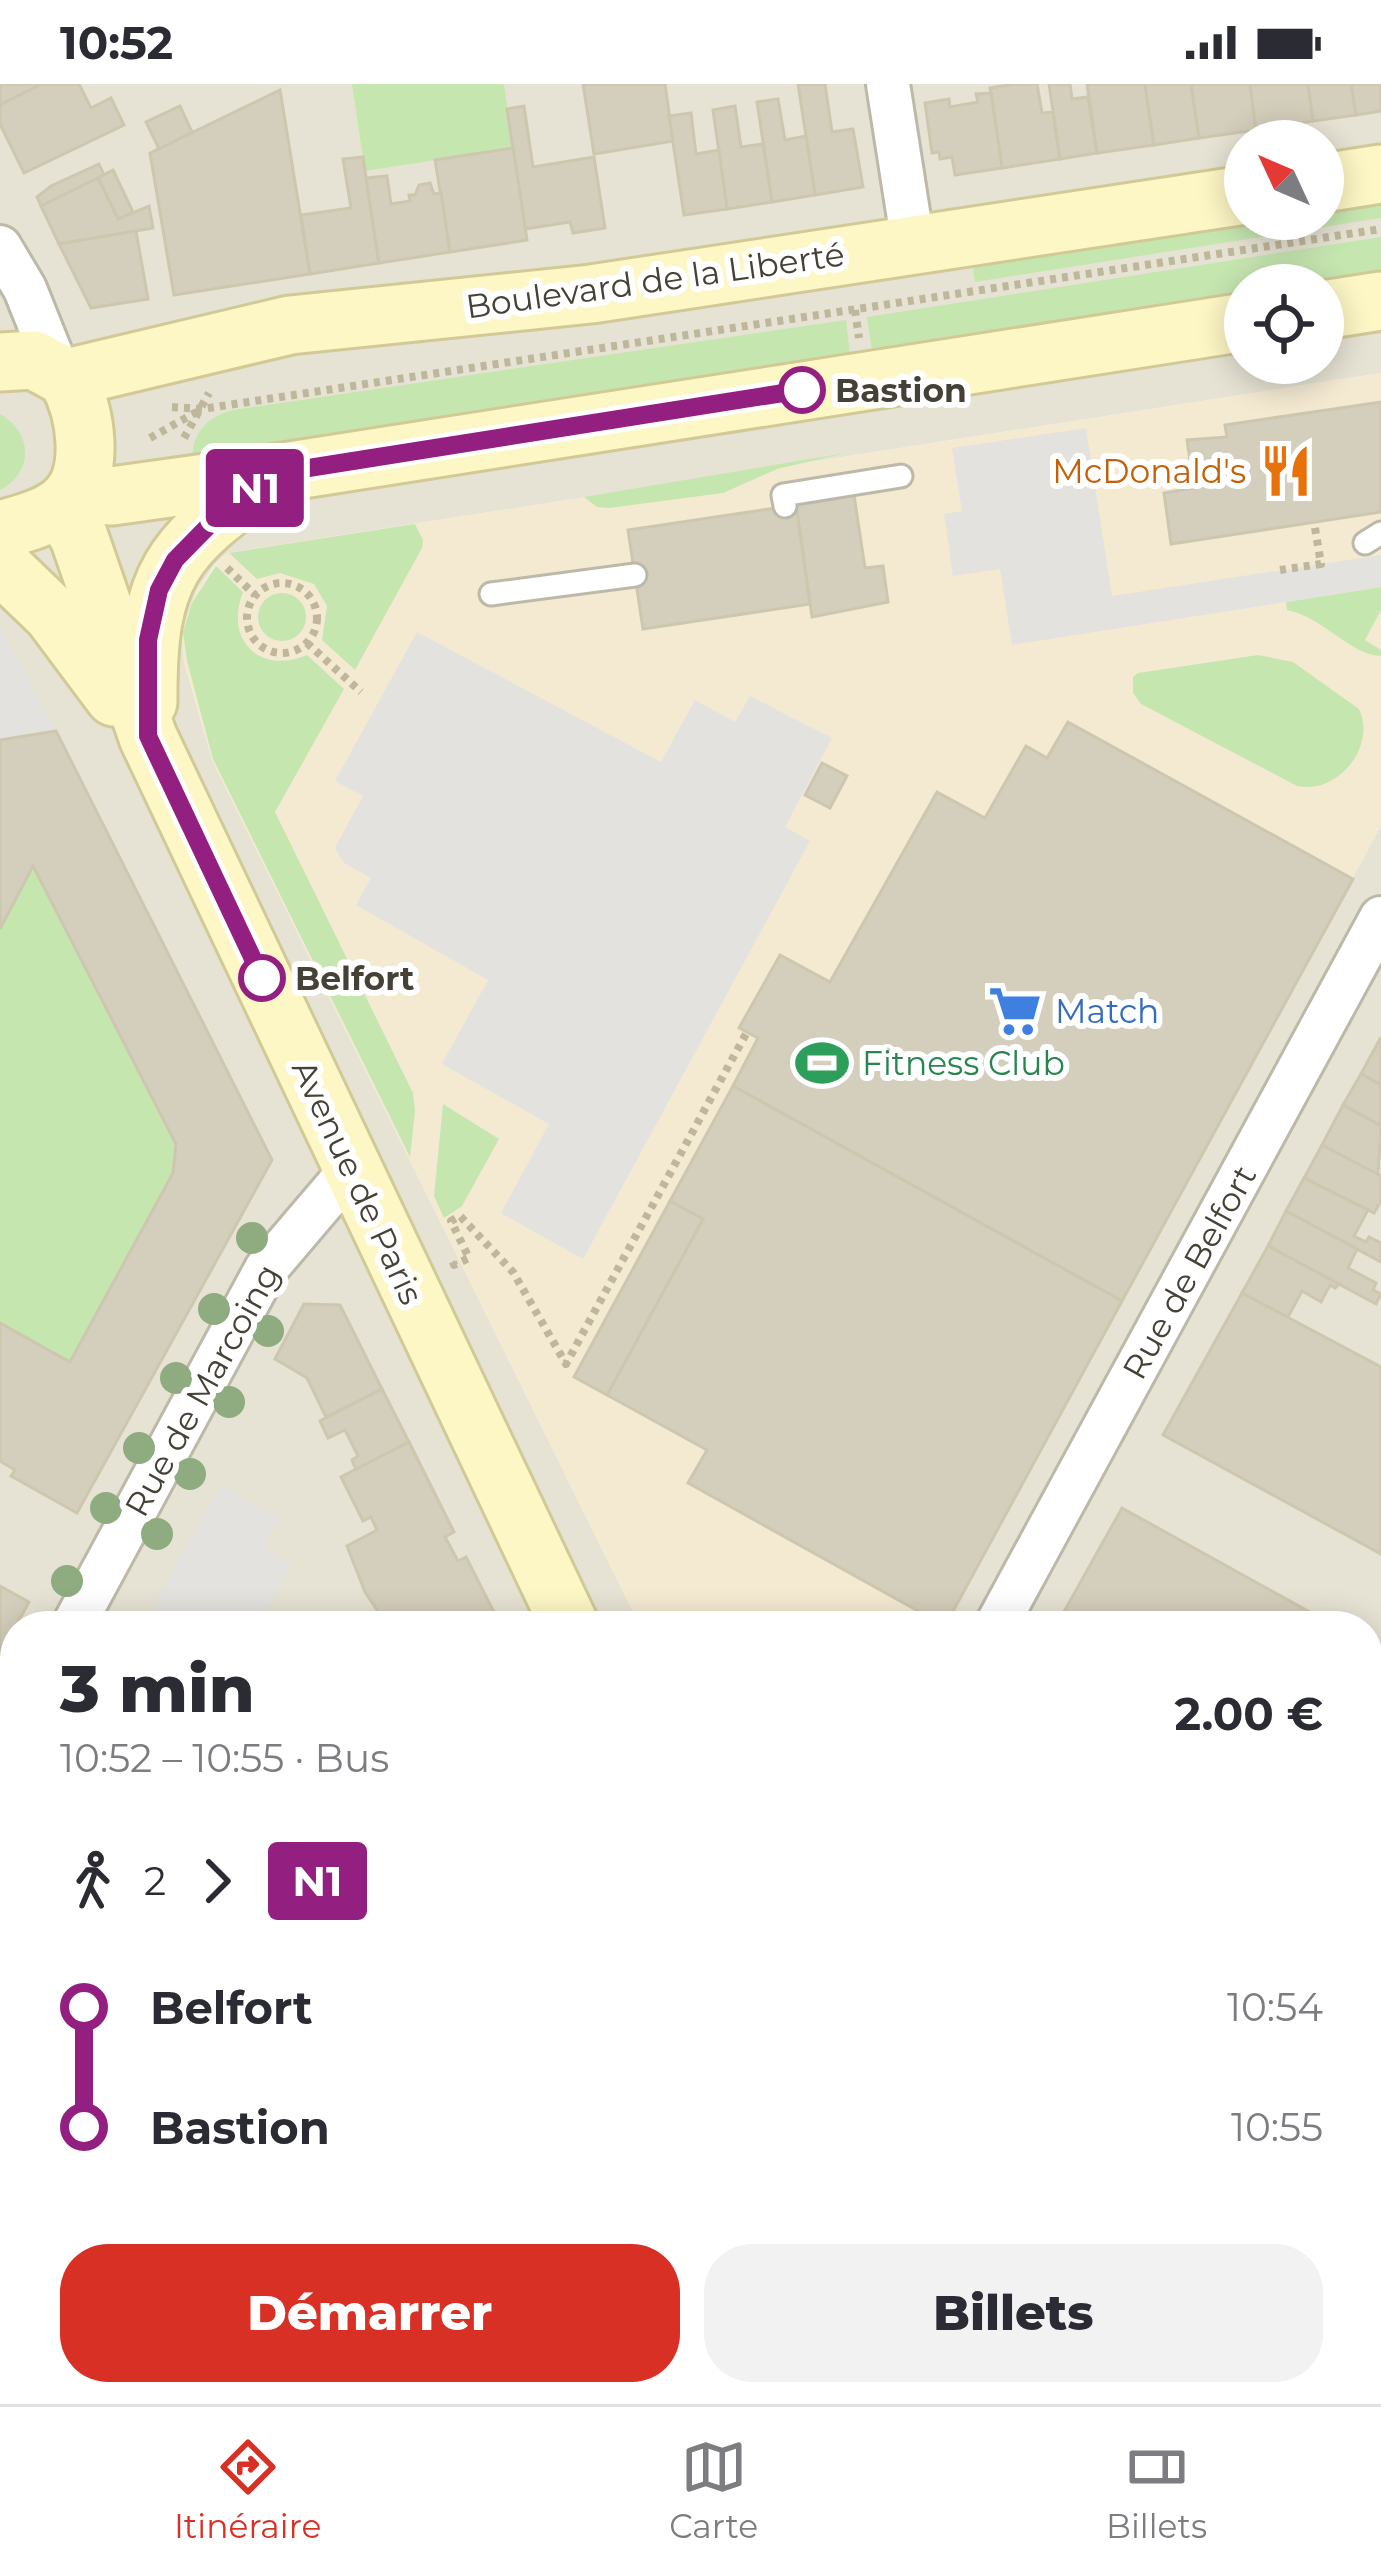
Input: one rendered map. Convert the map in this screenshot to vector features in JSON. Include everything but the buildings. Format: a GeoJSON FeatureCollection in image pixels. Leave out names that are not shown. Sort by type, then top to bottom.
{"type":"FeatureCollection","features":[{"type":"Feature","properties":{"kind":"main road"},"geometry":{"type":"LineString","coordinates":[[1344,180],[1381,174]]}},
{"type":"Feature","properties":{"kind":"main road","name":"Boulevard de la Liberté"},"geometry":{"type":"LineString","coordinates":[[0,362],[34,360],[62,374],[290,325],[590,294],[1224,198]]}},
{"type":"Feature","properties":{"kind":"main road"},"geometry":{"type":"LineString","coordinates":[[1344,307],[1381,301]]}},
{"type":"Feature","properties":{"kind":"main road"},"geometry":{"type":"LineString","coordinates":[[0,530],[35,520],[69,500],[277,473],[1224,325]]}},
{"type":"Feature","properties":{"kind":"main road"},"geometry":{"type":"LineString","coordinates":[[62,374],[84,423],[85,473],[69,500]]}},
{"type":"Feature","properties":{"kind":"main road","name":"Avenue de Paris"},"geometry":{"type":"LineString","coordinates":[[148,736],[148,640],[165,573],[228,506],[277,473]]}},
{"type":"Feature","properties":{"kind":"main road","name":"Avenue de Paris"},"geometry":{"type":"LineString","coordinates":[[69,500],[148,736],[563,1611]]}},
{"type":"Feature","properties":{"kind":"main road","name":"Avenue de Paris"},"geometry":{"type":"LineString","coordinates":[[0,564],[52,614],[148,736]]}},
{"type":"Feature","properties":{"kind":"street"},"geometry":{"type":"LineString","coordinates":[[888,84],[914,244]]}},
{"type":"Feature","properties":{"kind":"street"},"geometry":{"type":"LineString","coordinates":[[0,247],[25,289],[62,374]]}},
{"type":"Feature","properties":{"kind":"street","name":"Rue de Belfort"},"geometry":{"type":"LineString","coordinates":[[1004,1611],[1381,918]]}},
{"type":"Feature","properties":{"kind":"street","name":"Rue de Marcoing"},"geometry":{"type":"LineString","coordinates":[[81,1611],[266,1269],[352,1168]]}},
{"type":"Feature","properties":{"kind":"lane"},"geometry":{"type":"LineString","coordinates":[[785,506],[783,495],[901,476]]}},
{"type":"Feature","properties":{"kind":"lane"},"geometry":{"type":"LineString","coordinates":[[491,594],[635,575]]}},
{"type":"Feature","properties":{"kind":"path"},"geometry":{"type":"LineString","coordinates":[[202,409],[1381,229]]}},
{"type":"Feature","properties":{"kind":"path"},"geometry":{"type":"LineString","coordinates":[[1280,570],[1321,564],[1314,522]]}},
{"type":"Feature","properties":{"kind":"path"},"geometry":{"type":"LineString","coordinates":[[286,583],[305,592],[316,612],[307,643],[288,653],[258,645],[246,615],[255,595],[286,583]]}},
{"type":"Feature","properties":{"kind":"path"},"geometry":{"type":"LineString","coordinates":[[307,643],[361,692]]}},
{"type":"Feature","properties":{"kind":"path"},"geometry":{"type":"LineString","coordinates":[[445,1247],[454,1265],[469,1258],[451,1221],[460,1216],[512,1272],[566,1364],[747,1032]]}},
{"type":"Feature","properties":{"kind":"shaded area"},"geometry":{"type":"Polygon","coordinates":[[[0,84],[1381,84],[1381,373],[1344,379],[1344,264],[1224,264],[1224,384],[1310,384],[227,553],[197,589],[181,633],[184,662],[212,760],[633,1611],[0,1611],[0,84]]]}},
{"type":"Feature","properties":{"kind":"shaded area"},"geometry":{"type":"Polygon","coordinates":[[[1381,373],[1381,826],[951,1611],[633,1611],[212,760],[184,662],[181,632],[197,589],[227,553],[1310,384],[1344,384],[1344,379],[1381,373]]]}},
{"type":"Feature","properties":{"kind":"shaded area"},"geometry":{"type":"Polygon","coordinates":[[[1086,428],[1112,596],[1381,555],[1381,587],[1012,645],[1000,569],[953,576],[944,514],[962,511],[952,448],[1086,428]]]}},
{"type":"Feature","properties":{"kind":"shaded area"},"geometry":{"type":"Polygon","coordinates":[[[0,625],[31,685],[56,731],[0,740],[0,625]]]}},
{"type":"Feature","properties":{"kind":"shaded area"},"geometry":{"type":"Polygon","coordinates":[[[417,632],[661,762],[695,700],[735,722],[750,696],[832,738],[785,827],[810,841],[583,1259],[501,1213],[549,1124],[442,1064],[488,980],[356,905],[371,878],[344,863],[335,848],[363,796],[335,781],[417,632]]]}},
{"type":"Feature","properties":{"kind":"shaded area"},"geometry":{"type":"Polygon","coordinates":[[[1381,826],[1381,1611],[951,1611],[1381,826]]]}},
{"type":"Feature","properties":{"kind":"shaded area"},"geometry":{"type":"Polygon","coordinates":[[[220,1485],[280,1518],[264,1547],[292,1563],[267,1611],[151,1611],[220,1485]]]}},
{"type":"Feature","properties":{"kind":"green space"},"geometry":{"type":"Polygon","coordinates":[[[352,84],[504,84],[513,148],[365,171],[352,84]]]}},
{"type":"Feature","properties":{"kind":"green space"},"geometry":{"type":"Polygon","coordinates":[[[1381,198],[1381,218],[1344,224],[1344,204],[1381,198]]]}},
{"type":"Feature","properties":{"kind":"green space"},"geometry":{"type":"Polygon","coordinates":[[[1224,223],[1224,240],[1241,240],[975,282],[972,263],[1224,223]]]}},
{"type":"Feature","properties":{"kind":"green space"},"geometry":{"type":"Polygon","coordinates":[[[1381,237],[1381,280],[1344,281],[1344,264],[1224,264],[1224,304],[873,358],[867,317],[1381,237]]]}},
{"type":"Feature","properties":{"kind":"green space"},"geometry":{"type":"Polygon","coordinates":[[[846,320],[851,362],[192,461],[203,427],[233,410],[846,320]]]}},
{"type":"Feature","properties":{"kind":"green space"},"geometry":{"type":"Polygon","coordinates":[[[0,414],[19,431],[25,452],[19,473],[0,490],[0,414]]]}},
{"type":"Feature","properties":{"kind":"green space"},"geometry":{"type":"Polygon","coordinates":[[[846,453],[777,469],[723,493],[609,508],[597,507],[584,497],[846,453]]]}},
{"type":"Feature","properties":{"kind":"green space"},"geometry":{"type":"Polygon","coordinates":[[[415,524],[422,548],[355,670],[322,640],[327,606],[314,584],[280,573],[257,579],[229,553],[415,524]]]}},
{"type":"Feature","properties":{"kind":"green space"},"geometry":{"type":"Polygon","coordinates":[[[216,566],[243,592],[238,625],[250,649],[274,660],[307,655],[344,689],[275,812],[413,1093],[410,1157],[213,759],[183,632],[192,603],[216,566]]]}},
{"type":"Feature","properties":{"kind":"green space"},"geometry":{"type":"Polygon","coordinates":[[[1381,587],[1381,610],[1365,640],[1381,650],[1381,656],[1358,649],[1313,620],[1287,610],[1286,602],[1381,587]]]}},
{"type":"Feature","properties":{"kind":"green space"},"geometry":{"type":"Polygon","coordinates":[[[282,593],[299,600],[306,617],[299,634],[282,641],[265,634],[258,617],[265,600],[282,593]]]}},
{"type":"Feature","properties":{"kind":"green space"},"geometry":{"type":"Polygon","coordinates":[[[1258,655],[1293,662],[1359,709],[1363,738],[1339,776],[1312,787],[1297,786],[1141,704],[1133,693],[1133,677],[1138,673],[1258,655]]]}},
{"type":"Feature","properties":{"kind":"green space"},"geometry":{"type":"Polygon","coordinates":[[[33,866],[176,1144],[173,1173],[70,1362],[0,1323],[0,930],[33,866]]]}},
{"type":"Feature","properties":{"kind":"green space"},"geometry":{"type":"Polygon","coordinates":[[[443,1104],[499,1139],[462,1206],[444,1218],[434,1196],[443,1104]]]}},
{"type":"Feature","properties":{"kind":"bus line","name":"N1"},"geometry":{"type":"LineString","coordinates":[[262,978],[148,736],[152,614],[165,573],[196,537],[228,506],[277,473],[802,390]]}},
{"type":"Feature","properties":{"kind":"place","name":"Bastion"},"geometry":{"type":"Point","coordinates":[802,390]}},
{"type":"Feature","properties":{"kind":"place","name":"McDonald's"},"geometry":{"type":"Point","coordinates":[1286,471]}},
{"type":"Feature","properties":{"kind":"place","name":"Belfort"},"geometry":{"type":"Point","coordinates":[262,978]}},
{"type":"Feature","properties":{"kind":"place","name":"Match"},"geometry":{"type":"Point","coordinates":[1015,1011]}},
{"type":"Feature","properties":{"kind":"place","name":"Fitness Club"},"geometry":{"type":"Point","coordinates":[822,1063]}}]}
